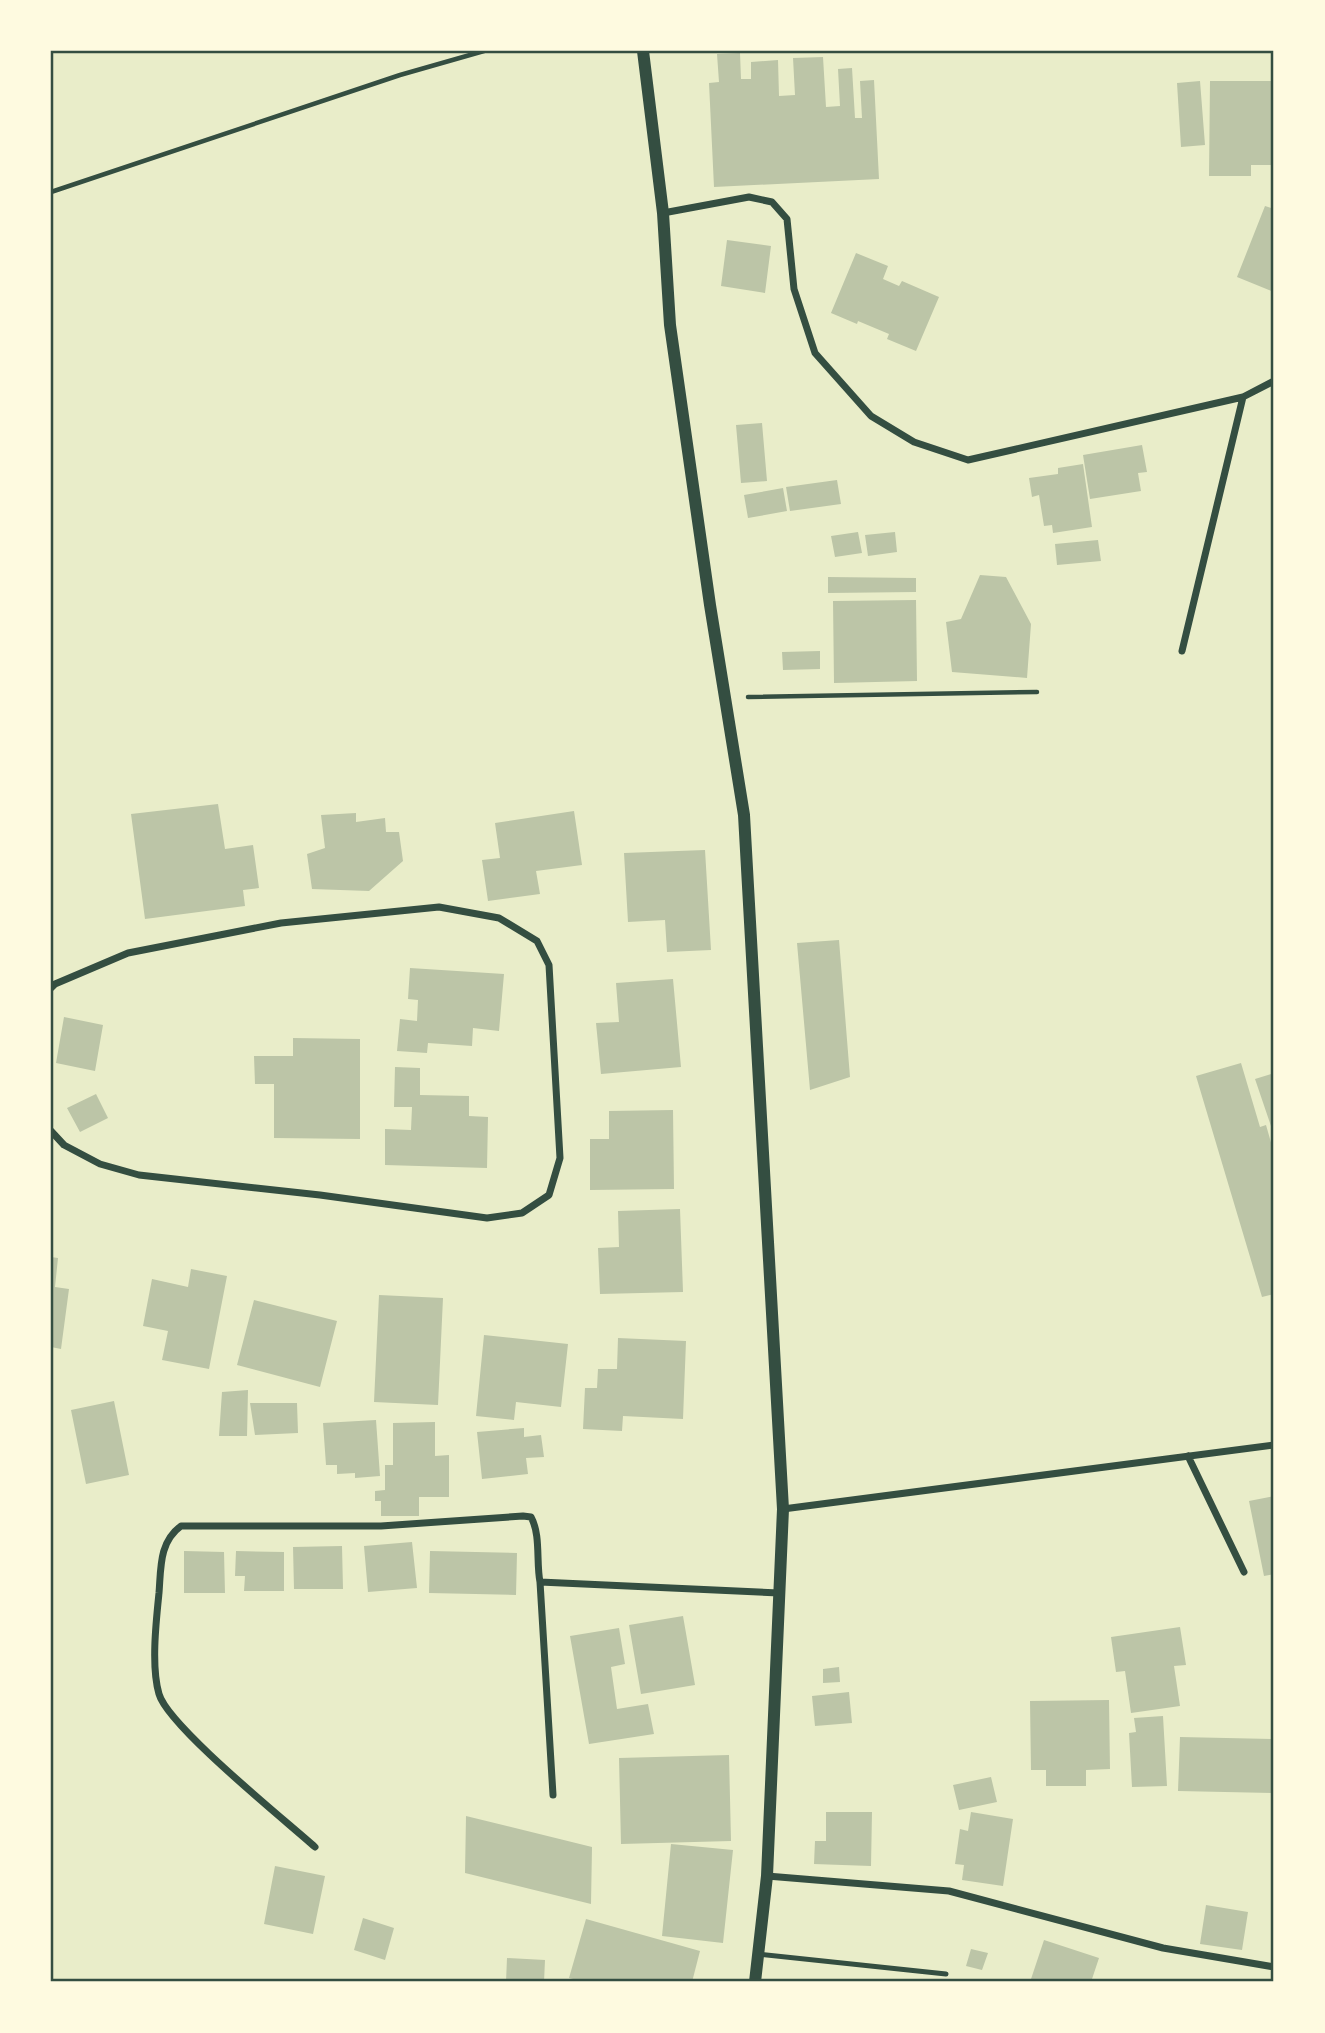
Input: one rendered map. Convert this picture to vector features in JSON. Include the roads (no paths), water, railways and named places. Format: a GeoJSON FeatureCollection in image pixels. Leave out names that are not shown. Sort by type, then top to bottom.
{"type":"FeatureCollection","features":[{"type":"Feature","properties":{"kind":"street"},"geometry":{"type":"LineString","coordinates":[[643,51],[663,213],[670,325],[710,605],[744,814],[783,1509],[767,1876],[755,1982]]}},
{"type":"Feature","properties":{"kind":"street"},"geometry":{"type":"LineString","coordinates":[[663,213],[749,197],[772,201],[787,219],[794,289],[815,353],[871,416],[914,442],[968,460],[1243,397],[1274,381]]}},
{"type":"Feature","properties":{"kind":"street"},"geometry":{"type":"LineString","coordinates":[[1182,651],[1243,397]]}},
{"type":"Feature","properties":{"kind":"street"},"geometry":{"type":"LineString","coordinates":[[51,988],[128,953],[281,923],[439,907],[499,918],[537,941],[549,965],[560,1158],[549,1195],[523,1213],[487,1217],[139,1175],[100,1164],[64,1145],[51,1131]]}},
{"type":"Feature","properties":{"kind":"street"},"geometry":{"type":"LineString","coordinates":[[783,1509],[1274,1445]]}},
{"type":"Feature","properties":{"kind":"street"},"geometry":{"type":"LineString","coordinates":[[1188,1456],[1244,1572]]}},
{"type":"Feature","properties":{"kind":"street"},"geometry":{"type":"LineString","coordinates":[[315,1847],[197,1741],[160,1696],[155,1632],[162,1552],[171,1533],[181,1526],[381,1526],[531,1517],[536,1525],[553,1794]]}},
{"type":"Feature","properties":{"kind":"street"},"geometry":{"type":"LineString","coordinates":[[540,1583],[779,1593]]}},
{"type":"Feature","properties":{"kind":"street"},"geometry":{"type":"LineString","coordinates":[[767,1876],[949,1891],[1163,1948],[1274,1967]]}},
{"type":"Feature","properties":{"kind":"lane"},"geometry":{"type":"LineString","coordinates":[[758,1954],[946,1974]]}}]}
